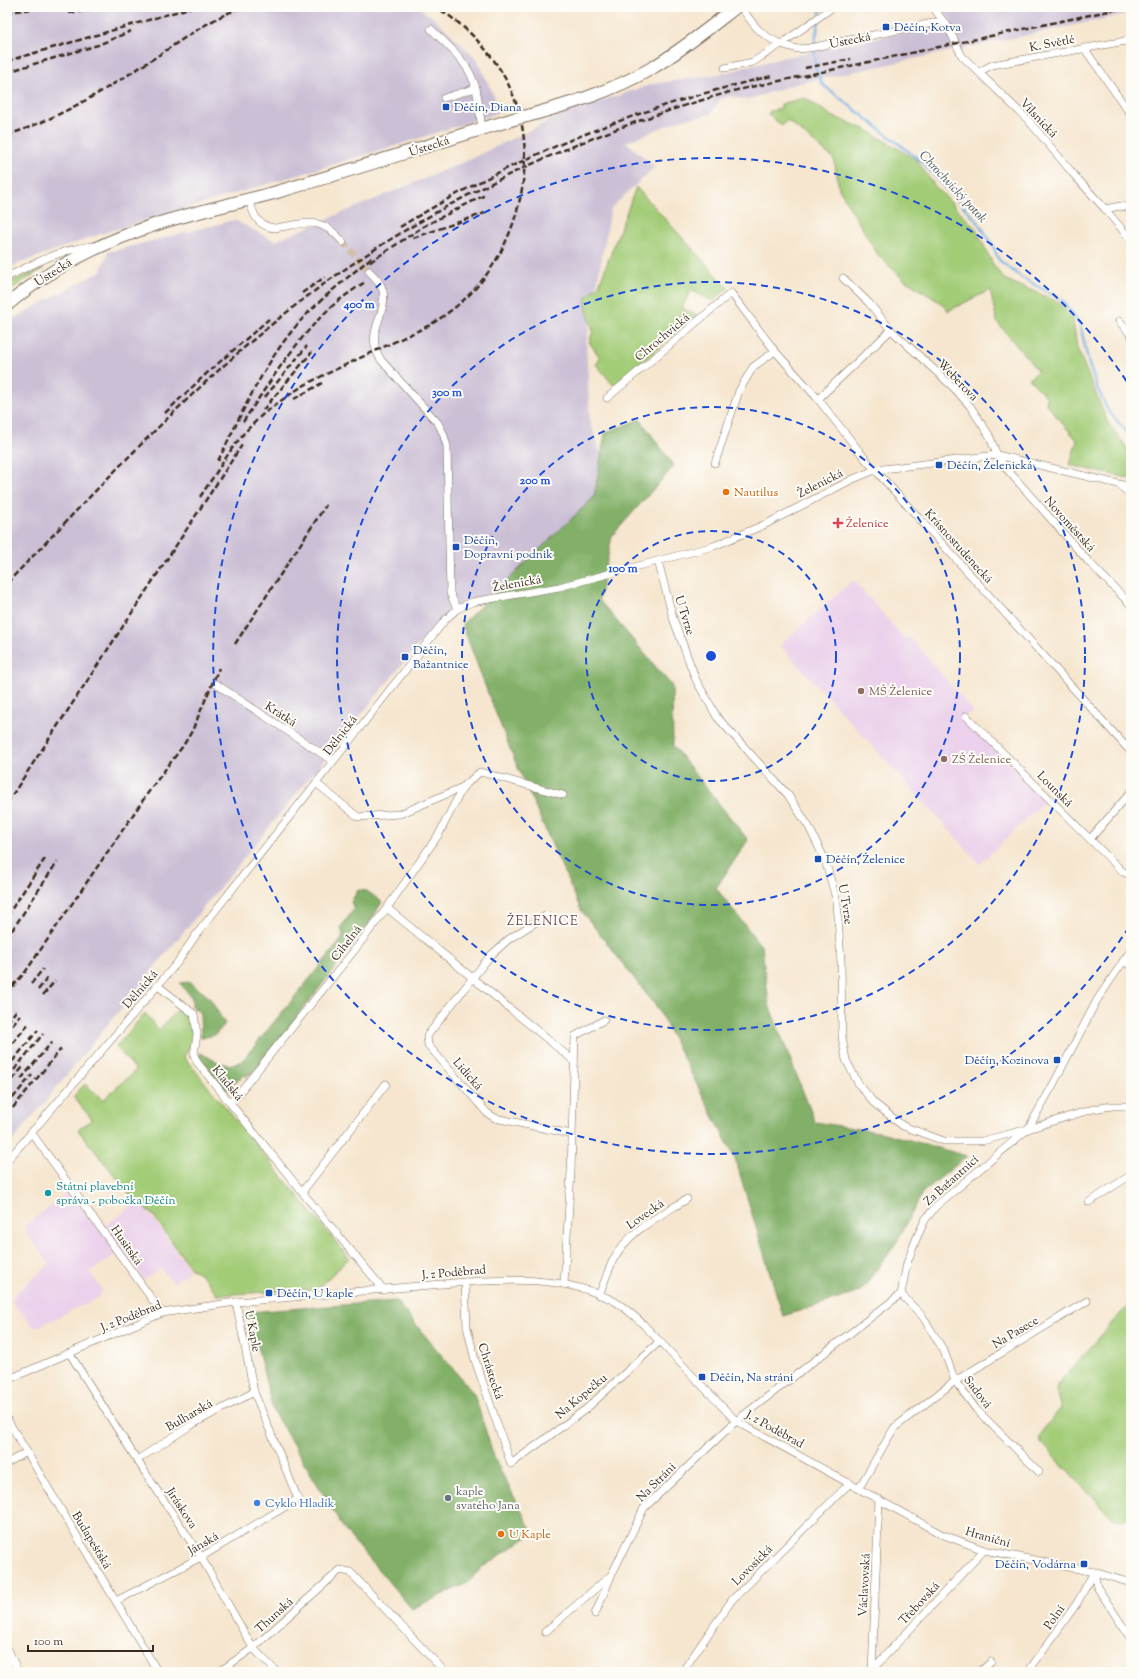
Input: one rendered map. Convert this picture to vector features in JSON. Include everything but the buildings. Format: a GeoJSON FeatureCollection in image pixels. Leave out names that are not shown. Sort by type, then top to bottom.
{"type":"FeatureCollection","features":[{"type":"Feature","properties":{"kind":"main road","name":"Ústecká"},"geometry":{"type":"LineString","coordinates":[[7,305],[47,275],[75,258],[103,245],[161,223],[392,158],[514,119],[586,98],[651,68],[681,49],[736,7]]}},
{"type":"Feature","properties":{"kind":"street","name":"Ústecká"},"geometry":{"type":"LineString","coordinates":[[742,7],[757,30],[766,37],[797,49],[809,48],[943,21]]}},
{"type":"Feature","properties":{"kind":"street"},"geometry":{"type":"LineString","coordinates":[[725,68],[752,62],[782,44],[833,7]]}},
{"type":"Feature","properties":{"kind":"street","name":"Vilsnická"},"geometry":{"type":"LineString","coordinates":[[933,7],[946,24],[962,56],[1028,120],[1131,240]]}},
{"type":"Feature","properties":{"kind":"street"},"geometry":{"type":"LineString","coordinates":[[431,29],[464,63],[476,88],[482,129]]}},
{"type":"Feature","properties":{"kind":"street","name":"K. Světlé"},"geometry":{"type":"LineString","coordinates":[[979,72],[992,65],[1131,40]]}},
{"type":"Feature","properties":{"kind":"street"},"geometry":{"type":"LineString","coordinates":[[1084,48],[1131,115]]}},
{"type":"Feature","properties":{"kind":"street"},"geometry":{"type":"LineString","coordinates":[[444,98],[476,88]]}},
{"type":"Feature","properties":{"kind":"street"},"geometry":{"type":"LineString","coordinates":[[249,199],[258,222],[267,227],[274,228],[316,223],[328,227],[343,242]]}},
{"type":"Feature","properties":{"kind":"street"},"geometry":{"type":"LineString","coordinates":[[1105,209],[1120,206],[1131,208]]}},
{"type":"Feature","properties":{"kind":"street","name":"Ústecká"},"geometry":{"type":"LineString","coordinates":[[7,277],[50,256],[62,252],[103,245]]}},
{"type":"Feature","properties":{"kind":"street"},"geometry":{"type":"LineString","coordinates":[[369,271],[376,278],[383,291],[383,303],[375,338],[376,351],[381,360],[438,423],[447,446],[450,593],[457,609]]}},
{"type":"Feature","properties":{"kind":"street","name":"Weberova"},"geometry":{"type":"LineString","coordinates":[[843,278],[869,303],[891,330],[953,387],[970,406],[989,435],[997,455]]}},
{"type":"Feature","properties":{"kind":"street","name":"Krásnostudenecká"},"geometry":{"type":"LineString","coordinates":[[731,293],[775,351],[818,399],[875,470],[1131,752]]}},
{"type":"Feature","properties":{"kind":"street","name":"Chrochvická"},"geometry":{"type":"LineString","coordinates":[[607,398],[731,293]]}},
{"type":"Feature","properties":{"kind":"street"},"geometry":{"type":"LineString","coordinates":[[1119,321],[1131,335]]}},
{"type":"Feature","properties":{"kind":"street"},"geometry":{"type":"LineString","coordinates":[[818,399],[891,330]]}},
{"type":"Feature","properties":{"kind":"street"},"geometry":{"type":"LineString","coordinates":[[715,463],[739,391],[753,367],[775,351]]}},
{"type":"Feature","properties":{"kind":"street","name":"Želenická"},"geometry":{"type":"LineString","coordinates":[[457,609],[472,602],[559,587],[714,546],[766,524],[853,478],[875,470],[997,455],[1131,487]]}},
{"type":"Feature","properties":{"kind":"street","name":"Novoměstská"},"geometry":{"type":"LineString","coordinates":[[997,455],[1005,467],[1083,555],[1131,605]]}},
{"type":"Feature","properties":{"kind":"street"},"geometry":{"type":"LineString","coordinates":[[1120,485],[1131,496]]}},
{"type":"Feature","properties":{"kind":"street","name":"U Tvrze"},"geometry":{"type":"LineString","coordinates":[[658,561],[673,618],[696,680],[716,717],[788,795],[809,827],[825,860],[837,902],[840,931],[842,1037],[846,1060],[858,1083],[874,1103],[903,1126],[944,1140],[982,1141],[1028,1129],[1093,1109],[1112,1106],[1131,1106]]}},
{"type":"Feature","properties":{"kind":"street","name":"Dělnická"},"geometry":{"type":"LineString","coordinates":[[7,1161],[158,986],[333,761],[445,620],[457,609]]}},
{"type":"Feature","properties":{"kind":"street","name":"Krátká"},"geometry":{"type":"LineString","coordinates":[[216,684],[333,761]]}},
{"type":"Feature","properties":{"kind":"street","name":"Lounská"},"geometry":{"type":"LineString","coordinates":[[966,716],[1123,872],[1131,875]]}},
{"type":"Feature","properties":{"kind":"street"},"geometry":{"type":"LineString","coordinates":[[316,783],[358,817],[400,814],[463,787],[480,772],[563,795]]}},
{"type":"Feature","properties":{"kind":"street","name":"Cihelná"},"geometry":{"type":"LineString","coordinates":[[231,1103],[387,908],[439,834],[463,787]]}},
{"type":"Feature","properties":{"kind":"street"},"geometry":{"type":"LineString","coordinates":[[1090,839],[1131,792]]}},
{"type":"Feature","properties":{"kind":"street"},"geometry":{"type":"LineString","coordinates":[[387,908],[574,1061]]}},
{"type":"Feature","properties":{"kind":"street"},"geometry":{"type":"LineString","coordinates":[[472,978],[490,956],[509,939],[547,915]]}},
{"type":"Feature","properties":{"kind":"street","name":"Za Bažantnicí"},"geometry":{"type":"LineString","coordinates":[[901,1294],[907,1263],[925,1220],[936,1206],[1028,1129],[1054,1083],[1097,1000],[1131,950]]}},
{"type":"Feature","properties":{"kind":"street"},"geometry":{"type":"LineString","coordinates":[[1123,961],[1131,966]]}},
{"type":"Feature","properties":{"kind":"street","name":"Lidická"},"geometry":{"type":"LineString","coordinates":[[472,978],[427,1036],[428,1045],[487,1113],[495,1118],[571,1134]]}},
{"type":"Feature","properties":{"kind":"street","name":"Kladská"},"geometry":{"type":"LineString","coordinates":[[158,986],[194,1014],[197,1034],[194,1055],[197,1062],[302,1192],[384,1290]]}},
{"type":"Feature","properties":{"kind":"street"},"geometry":{"type":"LineString","coordinates":[[564,1284],[575,1036],[604,1020]]}},
{"type":"Feature","properties":{"kind":"street"},"geometry":{"type":"LineString","coordinates":[[302,1192],[386,1084]]}},
{"type":"Feature","properties":{"kind":"street","name":"Husitská"},"geometry":{"type":"LineString","coordinates":[[31,1132],[94,1216],[162,1313]]}},
{"type":"Feature","properties":{"kind":"street"},"geometry":{"type":"LineString","coordinates":[[1089,1202],[1131,1175]]}},
{"type":"Feature","properties":{"kind":"street","name":"Lovecká"},"geometry":{"type":"LineString","coordinates":[[599,1294],[613,1260],[636,1231],[687,1199]]}},
{"type":"Feature","properties":{"kind":"street","name":"J. z Poděbrad"},"geometry":{"type":"LineString","coordinates":[[7,1380],[162,1313],[236,1302],[465,1282],[499,1280],[537,1281],[564,1284],[599,1294],[627,1310],[660,1341],[736,1421],[850,1483]]}},
{"type":"Feature","properties":{"kind":"street","name":"Chrástecká"},"geometry":{"type":"LineString","coordinates":[[465,1282],[467,1327],[475,1360],[511,1464]]}},
{"type":"Feature","properties":{"kind":"street"},"geometry":{"type":"LineString","coordinates":[[736,1421],[901,1294]]}},
{"type":"Feature","properties":{"kind":"street","name":"Sadová"},"geometry":{"type":"LineString","coordinates":[[901,1294],[923,1317],[944,1351],[955,1381],[976,1409],[1040,1472]]}},
{"type":"Feature","properties":{"kind":"street","name":"Na Pasece"},"geometry":{"type":"LineString","coordinates":[[955,1381],[1087,1301]]}},
{"type":"Feature","properties":{"kind":"street","name":"U Kaple"},"geometry":{"type":"LineString","coordinates":[[236,1302],[254,1392],[298,1499]]}},
{"type":"Feature","properties":{"kind":"street","name":"Na Kopečku"},"geometry":{"type":"LineString","coordinates":[[511,1464],[586,1409],[660,1341]]}},
{"type":"Feature","properties":{"kind":"street","name":"Jiráskova"},"geometry":{"type":"LineString","coordinates":[[70,1354],[201,1557],[253,1648],[277,1672]]}},
{"type":"Feature","properties":{"kind":"street"},"geometry":{"type":"LineString","coordinates":[[859,1488],[894,1428],[955,1381]]}},
{"type":"Feature","properties":{"kind":"street","name":"Bulharská"},"geometry":{"type":"LineString","coordinates":[[137,1460],[193,1424],[254,1392]]}},
{"type":"Feature","properties":{"kind":"street","name":"Budapešťská"},"geometry":{"type":"LineString","coordinates":[[7,1419],[158,1672]]}},
{"type":"Feature","properties":{"kind":"street","name":"Na Stráni"},"geometry":{"type":"LineString","coordinates":[[595,1614],[612,1574],[644,1508],[736,1421]]}},
{"type":"Feature","properties":{"kind":"street"},"geometry":{"type":"LineString","coordinates":[[7,1463],[27,1452]]}},
{"type":"Feature","properties":{"kind":"street","name":"Hraniční"},"geometry":{"type":"LineString","coordinates":[[850,1483],[941,1534],[984,1550],[1094,1572],[1131,1582]]}},
{"type":"Feature","properties":{"kind":"street","name":"Lovosická"},"geometry":{"type":"LineString","coordinates":[[682,1672],[732,1600],[850,1483]]}},
{"type":"Feature","properties":{"kind":"street","name":"Jánská"},"geometry":{"type":"LineString","coordinates":[[116,1602],[201,1557],[298,1499]]}},
{"type":"Feature","properties":{"kind":"street","name":"Václavovská"},"geometry":{"type":"LineString","coordinates":[[871,1672],[879,1499]]}},
{"type":"Feature","properties":{"kind":"street","name":"Třebovská"},"geometry":{"type":"LineString","coordinates":[[871,1672],[984,1550]]}},
{"type":"Feature","properties":{"kind":"street","name":"Thunská"},"geometry":{"type":"LineString","coordinates":[[220,1672],[253,1648],[340,1570],[350,1572],[445,1672]]}},
{"type":"Feature","properties":{"kind":"street"},"geometry":{"type":"LineString","coordinates":[[1094,1572],[1097,1587],[1131,1639]]}},
{"type":"Feature","properties":{"kind":"street","name":"Polní"},"geometry":{"type":"LineString","coordinates":[[1028,1672],[1077,1603],[1094,1572]]}},
{"type":"Feature","properties":{"kind":"street","name":"Na Stráni"},"geometry":{"type":"LineString","coordinates":[[545,1632],[612,1574]]}},
{"type":"Feature","properties":{"kind":"street"},"geometry":{"type":"LineString","coordinates":[[7,1647],[18,1672]]}},
{"type":"Feature","properties":{"kind":"street"},"geometry":{"type":"LineString","coordinates":[[980,1672],[991,1662]]}},
{"type":"Feature","properties":{"kind":"shaded area"},"geometry":{"type":"Polygon","coordinates":[[[7,7],[426,7],[421,9],[437,21],[477,59],[501,112],[395,146],[100,234],[7,268],[7,7]]]}},
{"type":"Feature","properties":{"kind":"shaded area"},"geometry":{"type":"Polygon","coordinates":[[[939,7],[1131,7],[1131,13],[795,84],[747,100],[730,96],[720,99],[711,114],[680,120],[626,142],[655,167],[611,208],[586,343],[590,422],[613,488],[495,592],[436,623],[7,1148],[7,322],[101,271],[108,252],[234,220],[275,241],[464,162],[570,111],[653,84],[720,74],[786,57],[952,22],[939,7]]]}},
{"type":"Feature","properties":{"kind":"shaded area","name":"ZŠ Želenice"},"geometry":{"type":"Polygon","coordinates":[[[853,580],[905,639],[910,637],[973,711],[964,717],[1046,800],[980,864],[780,645],[853,580]]]}},
{"type":"Feature","properties":{"kind":"shaded area"},"geometry":{"type":"Polygon","coordinates":[[[68,1192],[100,1230],[135,1203],[149,1213],[190,1270],[173,1283],[161,1268],[144,1280],[122,1250],[90,1272],[102,1290],[99,1297],[35,1328],[12,1302],[16,1293],[50,1264],[26,1233],[24,1227],[68,1192]]]}},
{"type":"Feature","properties":{"kind":"green space"},"geometry":{"type":"Polygon","coordinates":[[[805,98],[832,116],[865,129],[917,160],[934,185],[976,229],[993,264],[1004,279],[1062,305],[1073,320],[1077,348],[1108,423],[1131,453],[1131,479],[1070,465],[1077,440],[1046,404],[1047,397],[1029,379],[1038,371],[997,322],[990,290],[948,311],[941,303],[903,279],[878,255],[839,189],[834,159],[787,120],[782,126],[768,114],[770,111],[781,109],[781,104],[805,98]]]}},
{"type":"Feature","properties":{"kind":"green space"},"geometry":{"type":"Polygon","coordinates":[[[636,187],[728,288],[713,301],[691,290],[682,308],[697,315],[614,386],[596,364],[599,361],[599,356],[589,342],[593,331],[586,307],[586,298],[599,285],[636,187]]]}},
{"type":"Feature","properties":{"kind":"green space"},"geometry":{"type":"Polygon","coordinates":[[[44,268],[20,283],[7,294],[7,283],[44,268]]]}},
{"type":"Feature","properties":{"kind":"green space"},"geometry":{"type":"Polygon","coordinates":[[[640,419],[674,466],[612,536],[599,600],[672,686],[673,746],[748,840],[716,888],[762,947],[769,1005],[815,1122],[884,1133],[967,1156],[923,1192],[895,1245],[860,1292],[783,1316],[735,1158],[658,1009],[581,910],[515,761],[462,624],[594,497],[605,433],[640,419]]]}},
{"type":"Feature","properties":{"kind":"green space"},"geometry":{"type":"Polygon","coordinates":[[[358,890],[367,891],[382,902],[368,925],[290,1027],[254,1071],[247,1076],[244,1075],[226,1091],[198,1056],[201,1053],[216,1061],[233,1065],[243,1060],[342,939],[343,935],[341,927],[354,909],[351,902],[358,890]]]}},
{"type":"Feature","properties":{"kind":"green space"},"geometry":{"type":"Polygon","coordinates":[[[189,982],[209,997],[225,1024],[215,1035],[201,1038],[200,1012],[192,1007],[192,998],[180,983],[189,982]]]}},
{"type":"Feature","properties":{"kind":"green space"},"geometry":{"type":"Polygon","coordinates":[[[180,1007],[194,1022],[194,1037],[184,1057],[349,1258],[317,1289],[217,1295],[203,1276],[191,1269],[151,1212],[147,1211],[139,1201],[136,1202],[78,1130],[92,1119],[73,1097],[85,1084],[103,1100],[136,1070],[116,1047],[145,1013],[159,1030],[180,1007]]]}},
{"type":"Feature","properties":{"kind":"green space"},"geometry":{"type":"Polygon","coordinates":[[[396,1301],[474,1394],[495,1460],[533,1533],[483,1567],[465,1584],[412,1609],[346,1532],[273,1411],[249,1312],[396,1301]]]}},
{"type":"Feature","properties":{"kind":"green space"},"geometry":{"type":"Polygon","coordinates":[[[1131,1302],[1131,1519],[1122,1520],[1112,1518],[1041,1442],[1040,1437],[1043,1430],[1061,1408],[1056,1392],[1057,1385],[1131,1302]]]}},
{"type":"Feature","properties":{"kind":"waterway","name":"Chrochvický potok"},"geometry":{"type":"LineString","coordinates":[[820,7],[820,14]]}},
{"type":"Feature","properties":{"kind":"waterway","name":"Chrochvický potok"},"geometry":{"type":"LineString","coordinates":[[819,19],[814,47],[816,69],[822,84],[921,161],[977,221],[991,242],[999,260],[1021,277],[1062,300],[1080,324],[1089,364],[1098,390],[1109,412],[1131,436]]}},
{"type":"Feature","properties":{"kind":"tunnel"},"geometry":{"type":"LineString","coordinates":[[343,242],[369,271]]}},
{"type":"Feature","properties":{"kind":"railway"},"geometry":{"type":"LineString","coordinates":[[7,12],[50,7]]}},
{"type":"Feature","properties":{"kind":"railway"},"geometry":{"type":"LineString","coordinates":[[69,13],[111,7]]}},
{"type":"Feature","properties":{"kind":"railway"},"geometry":{"type":"LineString","coordinates":[[7,61],[193,7]]}},
{"type":"Feature","properties":{"kind":"railway"},"geometry":{"type":"LineString","coordinates":[[7,135],[64,112],[83,102],[119,81],[208,23],[243,7]]}},
{"type":"Feature","properties":{"kind":"railway"},"geometry":{"type":"LineString","coordinates":[[200,497],[231,450],[244,433],[262,415],[301,387],[428,326],[445,315],[466,298],[480,283],[495,263],[507,240],[516,216],[524,173],[524,144],[520,117],[511,91],[498,67],[481,45],[460,25],[436,7]]}},
{"type":"Feature","properties":{"kind":"railway"},"geometry":{"type":"LineString","coordinates":[[7,583],[135,450],[202,386],[271,325],[323,285],[377,248],[434,214],[492,183],[551,155],[612,131],[674,109],[737,90],[1127,7]]}},
{"type":"Feature","properties":{"kind":"railway"},"geometry":{"type":"LineString","coordinates":[[7,72],[98,45],[131,31]]}},
{"type":"Feature","properties":{"kind":"railway"},"geometry":{"type":"LineString","coordinates":[[805,68],[851,59]]}},
{"type":"Feature","properties":{"kind":"railway"},"geometry":{"type":"LineString","coordinates":[[400,227],[444,201],[488,178],[580,136],[675,102],[772,76]]}},
{"type":"Feature","properties":{"kind":"railway"},"geometry":{"type":"LineString","coordinates":[[370,262],[424,226],[485,195]]}},
{"type":"Feature","properties":{"kind":"railway"},"geometry":{"type":"LineString","coordinates":[[413,238],[485,213]]}},
{"type":"Feature","properties":{"kind":"railway"},"geometry":{"type":"LineString","coordinates":[[218,461],[256,386],[290,333],[320,301],[373,256]]}},
{"type":"Feature","properties":{"kind":"railway"},"geometry":{"type":"LineString","coordinates":[[302,293],[325,277]]}},
{"type":"Feature","properties":{"kind":"railway"},"geometry":{"type":"LineString","coordinates":[[243,422],[283,363],[305,334],[334,304],[365,282]]}},
{"type":"Feature","properties":{"kind":"railway"},"geometry":{"type":"LineString","coordinates":[[165,413],[206,374],[269,319]]}},
{"type":"Feature","properties":{"kind":"railway"},"geometry":{"type":"LineString","coordinates":[[265,397],[307,346]]}},
{"type":"Feature","properties":{"kind":"railway"},"geometry":{"type":"LineString","coordinates":[[263,410],[312,352]]}},
{"type":"Feature","properties":{"kind":"railway"},"geometry":{"type":"LineString","coordinates":[[294,399],[322,383]]}},
{"type":"Feature","properties":{"kind":"railway"},"geometry":{"type":"LineString","coordinates":[[7,803],[242,445]]}},
{"type":"Feature","properties":{"kind":"railway"},"geometry":{"type":"LineString","coordinates":[[235,644],[326,505]]}},
{"type":"Feature","properties":{"kind":"railway"},"geometry":{"type":"LineString","coordinates":[[7,991],[15,983],[9,991],[26,971],[152,787],[183,746],[192,731],[219,668]]}},
{"type":"Feature","properties":{"kind":"railway"},"geometry":{"type":"LineString","coordinates":[[7,916],[46,857]]}},
{"type":"Feature","properties":{"kind":"railway"},"geometry":{"type":"LineString","coordinates":[[7,938],[57,862]]}},
{"type":"Feature","properties":{"kind":"railway"},"geometry":{"type":"LineString","coordinates":[[31,984],[43,969]]}},
{"type":"Feature","properties":{"kind":"railway"},"geometry":{"type":"LineString","coordinates":[[38,990],[49,976]]}},
{"type":"Feature","properties":{"kind":"railway"},"geometry":{"type":"LineString","coordinates":[[43,995],[55,981]]}},
{"type":"Feature","properties":{"kind":"railway"},"geometry":{"type":"LineString","coordinates":[[7,1022],[16,1011]]}},
{"type":"Feature","properties":{"kind":"railway"},"geometry":{"type":"LineString","coordinates":[[7,1032],[20,1015]]}},
{"type":"Feature","properties":{"kind":"railway"},"geometry":{"type":"LineString","coordinates":[[7,1050],[29,1023]]}},
{"type":"Feature","properties":{"kind":"railway"},"geometry":{"type":"LineString","coordinates":[[7,1068],[38,1030]]}},
{"type":"Feature","properties":{"kind":"railway"},"geometry":{"type":"LineString","coordinates":[[14,1070],[43,1034]]}},
{"type":"Feature","properties":{"kind":"railway"},"geometry":{"type":"LineString","coordinates":[[21,1079],[52,1042]]}},
{"type":"Feature","properties":{"kind":"railway"},"geometry":{"type":"LineString","coordinates":[[7,1115],[61,1049]]}},
{"type":"Feature","properties":{"kind":"railway"},"geometry":{"type":"LineString","coordinates":[[7,1086],[23,1067]]}},
{"type":"Feature","properties":{"kind":"railway"},"geometry":{"type":"LineString","coordinates":[[7,1105],[32,1075]]}},
{"type":"Feature","properties":{"kind":"place","name":"Děčín, Kotva"},"geometry":{"type":"Point","coordinates":[886,27]}},
{"type":"Feature","properties":{"kind":"place","name":"Děčín, Diana"},"geometry":{"type":"Point","coordinates":[446,107]}},
{"type":"Feature","properties":{"kind":"place","name":"Děčín, Želenická"},"geometry":{"type":"Point","coordinates":[939,465]}},
{"type":"Feature","properties":{"kind":"place","name":"Nautilus"},"geometry":{"type":"Point","coordinates":[726,492]}},
{"type":"Feature","properties":{"kind":"place","name":"Želenice"},"geometry":{"type":"Point","coordinates":[838,523]}},
{"type":"Feature","properties":{"kind":"place","name":"Děčín, Dopravní podnik"},"geometry":{"type":"Point","coordinates":[456,547]}},
{"type":"Feature","properties":{"kind":"place","name":"Děčín, Bažantnice"},"geometry":{"type":"Point","coordinates":[405,657]}},
{"type":"Feature","properties":{"kind":"place","name":"MŠ Želenice"},"geometry":{"type":"Point","coordinates":[861,691]}},
{"type":"Feature","properties":{"kind":"place","name":"ZŠ Želenice"},"geometry":{"type":"Point","coordinates":[944,759]}},
{"type":"Feature","properties":{"kind":"place","name":"Děčín, Želenice"},"geometry":{"type":"Point","coordinates":[818,859]}},
{"type":"Feature","properties":{"kind":"place","name":"Děčín, Kozinova"},"geometry":{"type":"Point","coordinates":[1057,1060]}},
{"type":"Feature","properties":{"kind":"place","name":"Státní plavební správa - pobočka Děčín"},"geometry":{"type":"Point","coordinates":[48,1193]}},
{"type":"Feature","properties":{"kind":"place","name":"Děčín, U kaple"},"geometry":{"type":"Point","coordinates":[269,1293]}},
{"type":"Feature","properties":{"kind":"place","name":"Děčín, Na stráni"},"geometry":{"type":"Point","coordinates":[702,1377]}},
{"type":"Feature","properties":{"kind":"place","name":"kaple svatého Jana"},"geometry":{"type":"Point","coordinates":[448,1498]}},
{"type":"Feature","properties":{"kind":"place","name":"Cyklo Hladík"},"geometry":{"type":"Point","coordinates":[257,1503]}},
{"type":"Feature","properties":{"kind":"place","name":"U Kaple"},"geometry":{"type":"Point","coordinates":[501,1534]}},
{"type":"Feature","properties":{"kind":"place","name":"Děčín, Vodárna"},"geometry":{"type":"Point","coordinates":[1084,1564]}},
{"type":"Feature","properties":{"kind":"district","name":"ŽELENICE"},"geometry":{"type":"Point","coordinates":[543,920]}}]}
